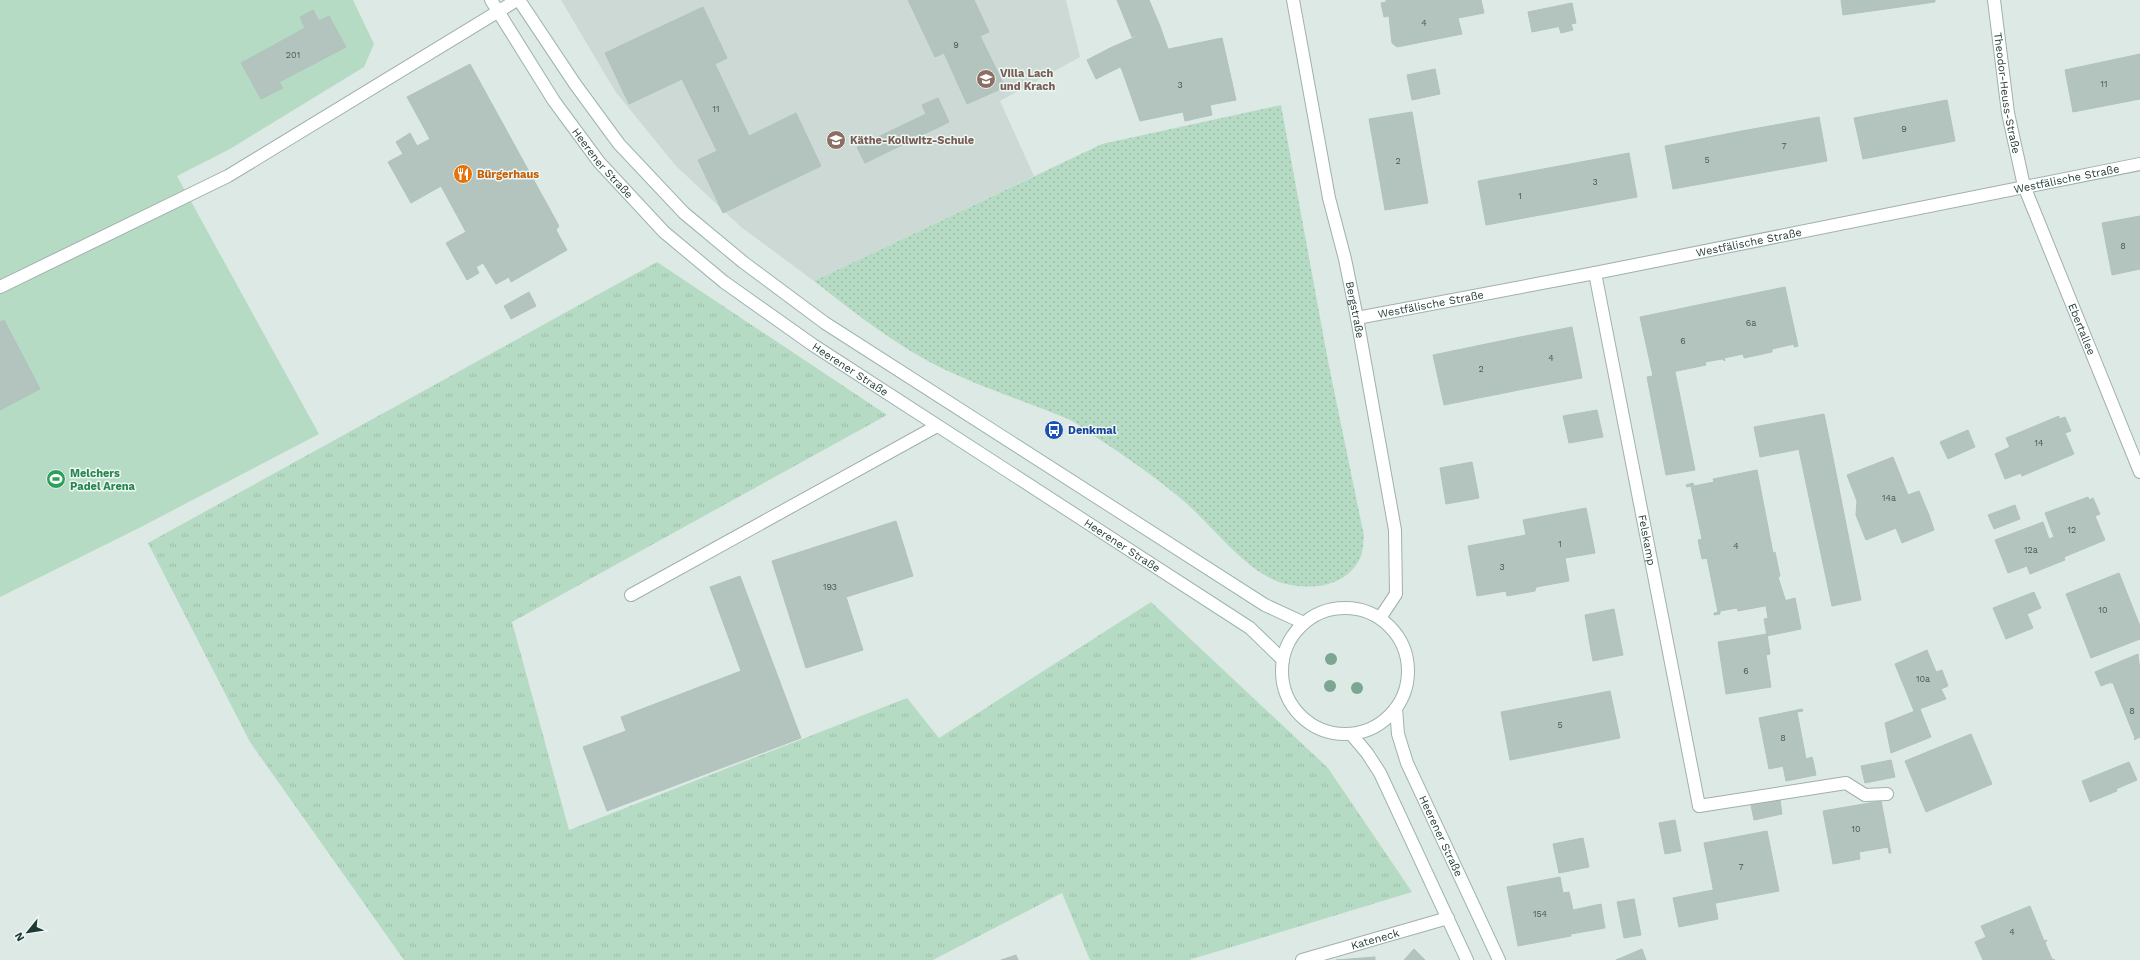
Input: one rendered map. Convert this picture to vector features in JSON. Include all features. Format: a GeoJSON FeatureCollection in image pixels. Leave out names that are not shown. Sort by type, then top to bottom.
{"type":"FeatureCollection","features":[{"type":"Feature","properties":{"kind":"main road","name":"Heerener Straße"},"geometry":{"type":"LineString","coordinates":[[491,0],[554,101],[599,162],[664,232],[724,282],[813,345],[1250,628],[1283,660]]}},
{"type":"Feature","properties":{"kind":"main road"},"geometry":{"type":"LineString","coordinates":[[0,287],[228,176],[518,0],[575,84],[619,144],[684,213],[743,262],[825,323],[1265,605],[1304,623]]}},
{"type":"Feature","properties":{"kind":"main road","name":"Bergstraße"},"geometry":{"type":"LineString","coordinates":[[1293,0],[1329,198],[1345,259],[1357,318],[1395,530],[1396,594],[1380,618]]}},
{"type":"Feature","properties":{"kind":"main road","name":"Theodor-Heuss-Straße"},"geometry":{"type":"LineString","coordinates":[[1994,0],[2008,113],[2024,186]]}},
{"type":"Feature","properties":{"kind":"main road","name":"Westfälische Straße"},"geometry":{"type":"LineString","coordinates":[[1357,318],[1595,273],[2140,164]]}},
{"type":"Feature","properties":{"kind":"main road","name":"Ebertallee"},"geometry":{"type":"LineString","coordinates":[[2024,186],[2140,472]]}},
{"type":"Feature","properties":{"kind":"main road","name":"Felskamp"},"geometry":{"type":"LineString","coordinates":[[1595,273],[1698,806],[1846,783],[1865,795],[1887,794]]}},
{"type":"Feature","properties":{"kind":"main road"},"geometry":{"type":"LineString","coordinates":[[631,594],[937,426]]}},
{"type":"Feature","properties":{"kind":"main road"},"geometry":{"type":"LineString","coordinates":[[1349,608],[1365,611],[1380,618],[1395,632],[1405,650],[1408,676],[1405,690],[1396,708],[1384,721],[1374,727],[1351,734],[1332,733],[1314,726],[1299,714],[1288,698],[1282,679],[1283,660],[1290,639],[1304,623],[1323,612],[1333,609],[1349,608]]}},
{"type":"Feature","properties":{"kind":"main road","name":"Heerener Straße"},"geometry":{"type":"LineString","coordinates":[[1396,708],[1398,734],[1407,763],[1499,960]]}},
{"type":"Feature","properties":{"kind":"main road"},"geometry":{"type":"LineString","coordinates":[[1351,734],[1367,753],[1380,774],[1467,960]]}},
{"type":"Feature","properties":{"kind":"main road","name":"Kateneck"},"geometry":{"type":"LineString","coordinates":[[1302,960],[1448,918]]}},
{"type":"Feature","properties":{"kind":"shaded area","name":"Käthe-Kollwitz-Schule"},"geometry":{"type":"Polygon","coordinates":[[[561,0],[1066,0],[1080,57],[1000,101],[1034,176],[814,281],[741,227],[675,165],[615,91],[561,0]]]}},
{"type":"Feature","properties":{"kind":"green space"},"geometry":{"type":"Polygon","coordinates":[[[0,0],[353,0],[374,44],[364,67],[230,149],[177,176],[319,434],[139,528],[0,597],[0,0]]]}},
{"type":"Feature","properties":{"kind":"green space"},"geometry":{"type":"Polygon","coordinates":[[[1281,105],[1328,361],[1364,536],[1362,554],[1355,566],[1338,580],[1328,584],[1305,587],[1282,583],[1268,577],[1241,557],[1179,497],[1140,467],[1080,426],[1049,411],[992,390],[937,366],[879,330],[814,281],[1102,144],[1281,105]]]}},
{"type":"Feature","properties":{"kind":"green space"},"geometry":{"type":"Polygon","coordinates":[[[657,262],[887,415],[512,622],[569,830],[907,698],[939,738],[1151,602],[1328,768],[1412,892],[1189,960],[1090,960],[1062,893],[933,960],[404,960],[250,742],[148,543],[657,262]]]}},
{"type":"Feature","properties":{"kind":"building"},"geometry":{"type":"Polygon","coordinates":[[[908,0],[974,0],[989,32],[980,36],[1005,87],[967,104],[944,53],[935,57],[908,0]]]}},
{"type":"Feature","properties":{"kind":"building"},"geometry":{"type":"Polygon","coordinates":[[[1117,0],[1149,0],[1160,26],[1132,37],[1117,0]]]}},
{"type":"Feature","properties":{"kind":"building"},"geometry":{"type":"Polygon","coordinates":[[[1386,0],[1481,0],[1484,13],[1458,18],[1462,34],[1397,47],[1392,43],[1389,16],[1384,17],[1381,3],[1386,2],[1386,0]]]}},
{"type":"Feature","properties":{"kind":"building"},"geometry":{"type":"Polygon","coordinates":[[[1841,0],[1935,0],[1935,2],[1843,15],[1841,0]]]}},
{"type":"Feature","properties":{"kind":"building"},"geometry":{"type":"Polygon","coordinates":[[[1572,3],[1576,23],[1532,32],[1528,12],[1572,3]]]}},
{"type":"Feature","properties":{"kind":"building"},"geometry":{"type":"Polygon","coordinates":[[[703,7],[727,58],[715,64],[749,136],[796,113],[821,166],[723,213],[698,160],[717,151],[682,79],[629,104],[605,53],[703,7]]]}},
{"type":"Feature","properties":{"kind":"building"},"geometry":{"type":"Polygon","coordinates":[[[313,10],[319,21],[329,16],[346,47],[279,82],[283,88],[261,99],[241,63],[305,28],[300,17],[313,10]]]}},
{"type":"Feature","properties":{"kind":"building"},"geometry":{"type":"Polygon","coordinates":[[[1571,24],[1573,30],[1561,33],[1559,27],[1571,24]]]}},
{"type":"Feature","properties":{"kind":"building"},"geometry":{"type":"Polygon","coordinates":[[[1160,26],[1168,49],[1159,51],[1161,57],[1122,70],[1110,48],[1160,26]]]}},
{"type":"Feature","properties":{"kind":"building"},"geometry":{"type":"Polygon","coordinates":[[[1222,38],[1236,100],[1210,105],[1212,115],[1185,121],[1183,112],[1140,121],[1122,70],[1161,57],[1159,51],[1222,38]]]}},
{"type":"Feature","properties":{"kind":"building"},"geometry":{"type":"Polygon","coordinates":[[[1110,48],[1120,67],[1096,79],[1087,60],[1110,48]]]}},
{"type":"Feature","properties":{"kind":"building"},"geometry":{"type":"Polygon","coordinates":[[[2140,54],[2140,99],[2073,112],[2065,70],[2140,54]]]}},
{"type":"Feature","properties":{"kind":"building","name":"Bürgerhaus"},"geometry":{"type":"Polygon","coordinates":[[[470,64],[559,226],[556,230],[567,250],[511,282],[509,277],[496,284],[483,263],[476,267],[479,273],[467,280],[446,243],[466,232],[441,186],[411,203],[388,162],[403,154],[396,142],[410,133],[417,146],[430,139],[407,97],[470,64]]]}},
{"type":"Feature","properties":{"kind":"building"},"geometry":{"type":"Polygon","coordinates":[[[1435,69],[1440,94],[1412,100],[1407,75],[1435,69]]]}},
{"type":"Feature","properties":{"kind":"building"},"geometry":{"type":"Polygon","coordinates":[[[938,98],[949,122],[865,163],[857,147],[926,114],[922,105],[938,98]]]}},
{"type":"Feature","properties":{"kind":"building"},"geometry":{"type":"Polygon","coordinates":[[[1947,100],[1955,141],[1863,159],[1854,118],[1947,100]]]}},
{"type":"Feature","properties":{"kind":"building"},"geometry":{"type":"Polygon","coordinates":[[[1412,112],[1428,203],[1385,210],[1369,119],[1412,112]]]}},
{"type":"Feature","properties":{"kind":"building"},"geometry":{"type":"Polygon","coordinates":[[[1819,117],[1827,161],[1750,175],[1742,131],[1819,117]]]}},
{"type":"Feature","properties":{"kind":"building"},"geometry":{"type":"Polygon","coordinates":[[[1742,131],[1750,175],[1673,189],[1665,146],[1742,131]]]}},
{"type":"Feature","properties":{"kind":"building"},"geometry":{"type":"Polygon","coordinates":[[[1629,153],[1637,197],[1562,211],[1554,167],[1629,153]]]}},
{"type":"Feature","properties":{"kind":"building"},"geometry":{"type":"Polygon","coordinates":[[[1554,167],[1562,211],[1486,225],[1478,181],[1554,167]]]}},
{"type":"Feature","properties":{"kind":"building"},"geometry":{"type":"Polygon","coordinates":[[[2140,216],[2140,269],[2112,275],[2102,223],[2140,216]]]}},
{"type":"Feature","properties":{"kind":"building"},"geometry":{"type":"Polygon","coordinates":[[[1785,287],[1798,346],[1794,347],[1794,344],[1772,349],[1772,352],[1744,358],[1743,354],[1724,358],[1725,361],[1722,359],[1705,362],[1706,365],[1653,376],[1640,317],[1785,287]]]}},
{"type":"Feature","properties":{"kind":"building"},"geometry":{"type":"Polygon","coordinates":[[[529,292],[536,306],[511,319],[504,306],[529,292]]]}},
{"type":"Feature","properties":{"kind":"building"},"geometry":{"type":"Polygon","coordinates":[[[4,320],[40,389],[0,410],[0,322],[4,320]]]}},
{"type":"Feature","properties":{"kind":"building"},"geometry":{"type":"Polygon","coordinates":[[[1572,327],[1582,378],[1529,388],[1520,337],[1572,327]]]}},
{"type":"Feature","properties":{"kind":"building"},"geometry":{"type":"Polygon","coordinates":[[[1520,337],[1529,388],[1444,405],[1433,355],[1520,337]]]}},
{"type":"Feature","properties":{"kind":"building"},"geometry":{"type":"Polygon","coordinates":[[[1675,372],[1695,470],[1666,475],[1647,377],[1675,372]]]}},
{"type":"Feature","properties":{"kind":"building"},"geometry":{"type":"Polygon","coordinates":[[[1597,410],[1603,437],[1569,443],[1563,416],[1597,410]]]}},
{"type":"Feature","properties":{"kind":"building"},"geometry":{"type":"Polygon","coordinates":[[[1824,414],[1830,443],[1760,457],[1754,427],[1824,414]]]}},
{"type":"Feature","properties":{"kind":"building"},"geometry":{"type":"Polygon","coordinates":[[[2059,416],[2059,419],[2065,417],[2071,431],[2065,433],[2074,454],[2022,476],[2006,438],[2059,416]]]}},
{"type":"Feature","properties":{"kind":"building"},"geometry":{"type":"Polygon","coordinates":[[[1968,430],[1975,447],[1948,459],[1940,442],[1968,430]]]}},
{"type":"Feature","properties":{"kind":"building"},"geometry":{"type":"Polygon","coordinates":[[[1830,443],[1861,600],[1832,606],[1799,450],[1830,443]]]}},
{"type":"Feature","properties":{"kind":"building"},"geometry":{"type":"Polygon","coordinates":[[[2010,447],[2021,473],[2005,479],[1995,454],[2010,447]]]}},
{"type":"Feature","properties":{"kind":"building"},"geometry":{"type":"Polygon","coordinates":[[[1893,457],[1908,495],[1919,491],[1929,515],[1866,540],[1856,515],[1857,501],[1847,475],[1893,457]]]}},
{"type":"Feature","properties":{"kind":"building"},"geometry":{"type":"Polygon","coordinates":[[[1472,462],[1479,498],[1446,504],[1440,468],[1472,462]]]}},
{"type":"Feature","properties":{"kind":"building"},"geometry":{"type":"Polygon","coordinates":[[[1757,470],[1773,553],[1775,552],[1780,576],[1778,577],[1786,602],[1738,611],[1737,608],[1720,611],[1720,614],[1714,615],[1714,613],[1718,612],[1707,558],[1702,559],[1698,540],[1702,539],[1691,486],[1687,487],[1686,485],[1693,483],[1694,486],[1714,482],[1713,479],[1757,470]]]}},
{"type":"Feature","properties":{"kind":"building"},"geometry":{"type":"Polygon","coordinates":[[[2088,497],[2089,500],[2093,498],[2100,514],[2095,516],[2105,540],[2064,557],[2065,560],[2030,574],[2027,566],[2008,573],[1995,540],[2043,522],[2049,539],[2054,537],[2045,513],[2088,497]]]}},
{"type":"Feature","properties":{"kind":"building"},"geometry":{"type":"Polygon","coordinates":[[[2015,505],[2020,519],[1994,529],[1988,515],[2015,505]]]}},
{"type":"Feature","properties":{"kind":"building"},"geometry":{"type":"Polygon","coordinates":[[[1586,508],[1595,553],[1565,558],[1569,581],[1536,587],[1523,520],[1586,508]]]}},
{"type":"Feature","properties":{"kind":"building"},"geometry":{"type":"Polygon","coordinates":[[[1929,515],[1934,530],[1902,543],[1896,528],[1929,515]]]}},
{"type":"Feature","properties":{"kind":"building"},"geometry":{"type":"Polygon","coordinates":[[[896,521],[913,576],[846,597],[863,650],[806,668],[772,561],[896,521]]]}},
{"type":"Feature","properties":{"kind":"building"},"geometry":{"type":"Polygon","coordinates":[[[1526,535],[1536,587],[1535,591],[1507,596],[1506,591],[1477,596],[1468,546],[1526,535]]]}},
{"type":"Feature","properties":{"kind":"building"},"geometry":{"type":"Polygon","coordinates":[[[2119,573],[2140,626],[2140,639],[2091,658],[2066,594],[2119,573]]]}},
{"type":"Feature","properties":{"kind":"building"},"geometry":{"type":"Polygon","coordinates":[[[740,576],[801,738],[607,811],[583,747],[626,731],[621,717],[741,671],[710,587],[740,576]]]}},
{"type":"Feature","properties":{"kind":"building"},"geometry":{"type":"Polygon","coordinates":[[[2034,592],[2041,608],[2027,614],[2033,628],[2006,639],[1993,608],[2034,592]]]}},
{"type":"Feature","properties":{"kind":"building"},"geometry":{"type":"Polygon","coordinates":[[[1795,598],[1798,613],[1768,618],[1766,606],[1795,598]]]}},
{"type":"Feature","properties":{"kind":"building"},"geometry":{"type":"Polygon","coordinates":[[[1614,609],[1620,640],[1590,645],[1585,615],[1614,609]]]}},
{"type":"Feature","properties":{"kind":"building"},"geometry":{"type":"Polygon","coordinates":[[[1798,613],[1801,629],[1767,636],[1764,619],[1798,613]]]}},
{"type":"Feature","properties":{"kind":"building"},"geometry":{"type":"Polygon","coordinates":[[[1767,634],[1770,654],[1766,655],[1771,687],[1726,694],[1718,642],[1767,634]]]}},
{"type":"Feature","properties":{"kind":"building"},"geometry":{"type":"Polygon","coordinates":[[[1620,640],[1623,655],[1593,661],[1590,645],[1620,640]]]}},
{"type":"Feature","properties":{"kind":"building"},"geometry":{"type":"Polygon","coordinates":[[[1927,650],[1936,672],[1942,670],[1948,686],[1941,689],[1946,699],[1914,711],[1895,664],[1927,650]]]}},
{"type":"Feature","properties":{"kind":"building"},"geometry":{"type":"Polygon","coordinates":[[[2138,654],[2140,671],[2101,686],[2095,672],[2138,654]]]}},
{"type":"Feature","properties":{"kind":"building"},"geometry":{"type":"Polygon","coordinates":[[[2140,671],[2140,737],[2134,740],[2135,738],[2113,683],[2111,683],[2140,671]]]}},
{"type":"Feature","properties":{"kind":"building"},"geometry":{"type":"Polygon","coordinates":[[[1610,691],[1620,738],[1510,760],[1501,712],[1610,691]]]}},
{"type":"Feature","properties":{"kind":"building"},"geometry":{"type":"Polygon","coordinates":[[[1802,709],[1803,711],[1797,712],[1806,759],[1812,757],[1813,760],[1769,769],[1759,718],[1802,709]]]}},
{"type":"Feature","properties":{"kind":"building"},"geometry":{"type":"Polygon","coordinates":[[[1920,709],[1931,737],[1891,753],[1885,723],[1920,709]]]}},
{"type":"Feature","properties":{"kind":"building"},"geometry":{"type":"Polygon","coordinates":[[[1971,734],[1992,784],[1926,812],[1905,761],[1971,734]]]}},
{"type":"Feature","properties":{"kind":"building"},"geometry":{"type":"Polygon","coordinates":[[[1813,760],[1816,775],[1786,781],[1783,766],[1813,760]]]}},
{"type":"Feature","properties":{"kind":"building"},"geometry":{"type":"Polygon","coordinates":[[[1891,760],[1895,777],[1865,783],[1861,766],[1891,760]]]}},
{"type":"Feature","properties":{"kind":"building"},"geometry":{"type":"Polygon","coordinates":[[[2129,762],[2137,780],[2116,789],[2117,791],[2090,802],[2082,781],[2129,762]]]}},
{"type":"Feature","properties":{"kind":"building"},"geometry":{"type":"Polygon","coordinates":[[[1780,800],[1782,814],[1754,820],[1751,805],[1780,800]]]}},
{"type":"Feature","properties":{"kind":"building"},"geometry":{"type":"Polygon","coordinates":[[[1881,801],[1891,853],[1889,853],[1888,847],[1859,852],[1860,859],[1833,864],[1823,811],[1881,801]]]}},
{"type":"Feature","properties":{"kind":"building"},"geometry":{"type":"Polygon","coordinates":[[[1675,820],[1681,851],[1665,854],[1659,823],[1675,820]]]}},
{"type":"Feature","properties":{"kind":"building"},"geometry":{"type":"Polygon","coordinates":[[[1767,831],[1779,891],[1716,903],[1704,843],[1767,831]]]}},
{"type":"Feature","properties":{"kind":"building"},"geometry":{"type":"Polygon","coordinates":[[[1583,838],[1589,867],[1559,873],[1553,844],[1583,838]]]}},
{"type":"Feature","properties":{"kind":"building"},"geometry":{"type":"Polygon","coordinates":[[[1560,877],[1571,936],[1518,946],[1507,887],[1560,877]]]}},
{"type":"Feature","properties":{"kind":"building"},"geometry":{"type":"Polygon","coordinates":[[[1713,890],[1718,919],[1679,927],[1673,898],[1713,890]]]}},
{"type":"Feature","properties":{"kind":"building"},"geometry":{"type":"Polygon","coordinates":[[[1569,892],[1573,910],[1601,904],[1605,928],[1571,934],[1563,893],[1569,892]]]}},
{"type":"Feature","properties":{"kind":"building"},"geometry":{"type":"Polygon","coordinates":[[[1634,899],[1641,935],[1624,938],[1617,902],[1634,899]]]}},
{"type":"Feature","properties":{"kind":"building"},"geometry":{"type":"Polygon","coordinates":[[[2030,906],[2044,941],[2047,940],[2045,943],[2052,959],[2055,960],[1983,960],[1975,942],[1986,937],[1981,926],[2030,906]]]}},
{"type":"Feature","properties":{"kind":"building"},"geometry":{"type":"Polygon","coordinates":[[[1414,949],[1425,960],[1404,960],[1414,949]]]}},
{"type":"Feature","properties":{"kind":"building"},"geometry":{"type":"Polygon","coordinates":[[[1642,949],[1646,960],[1616,960],[1642,949]]]}},
{"type":"Feature","properties":{"kind":"building"},"geometry":{"type":"Polygon","coordinates":[[[1016,955],[1018,960],[1001,960],[1016,955]]]}},
{"type":"Feature","properties":{"kind":"building"},"geometry":{"type":"Polygon","coordinates":[[[1375,957],[1375,960],[1336,960],[1375,957]]]}},
{"type":"Feature","properties":{"kind":"place","name":"Villa Lach und Krach"},"geometry":{"type":"Point","coordinates":[986,79]}},
{"type":"Feature","properties":{"kind":"place","name":"Käthe-Kollwitz-Schule"},"geometry":{"type":"Point","coordinates":[836,140]}},
{"type":"Feature","properties":{"kind":"place","name":"Bürgerhaus"},"geometry":{"type":"Point","coordinates":[463,174]}},
{"type":"Feature","properties":{"kind":"place","name":"Denkmal"},"geometry":{"type":"Point","coordinates":[1054,430]}},
{"type":"Feature","properties":{"kind":"place","name":"Melchers Padel Arena"},"geometry":{"type":"Point","coordinates":[56,479]}}]}
